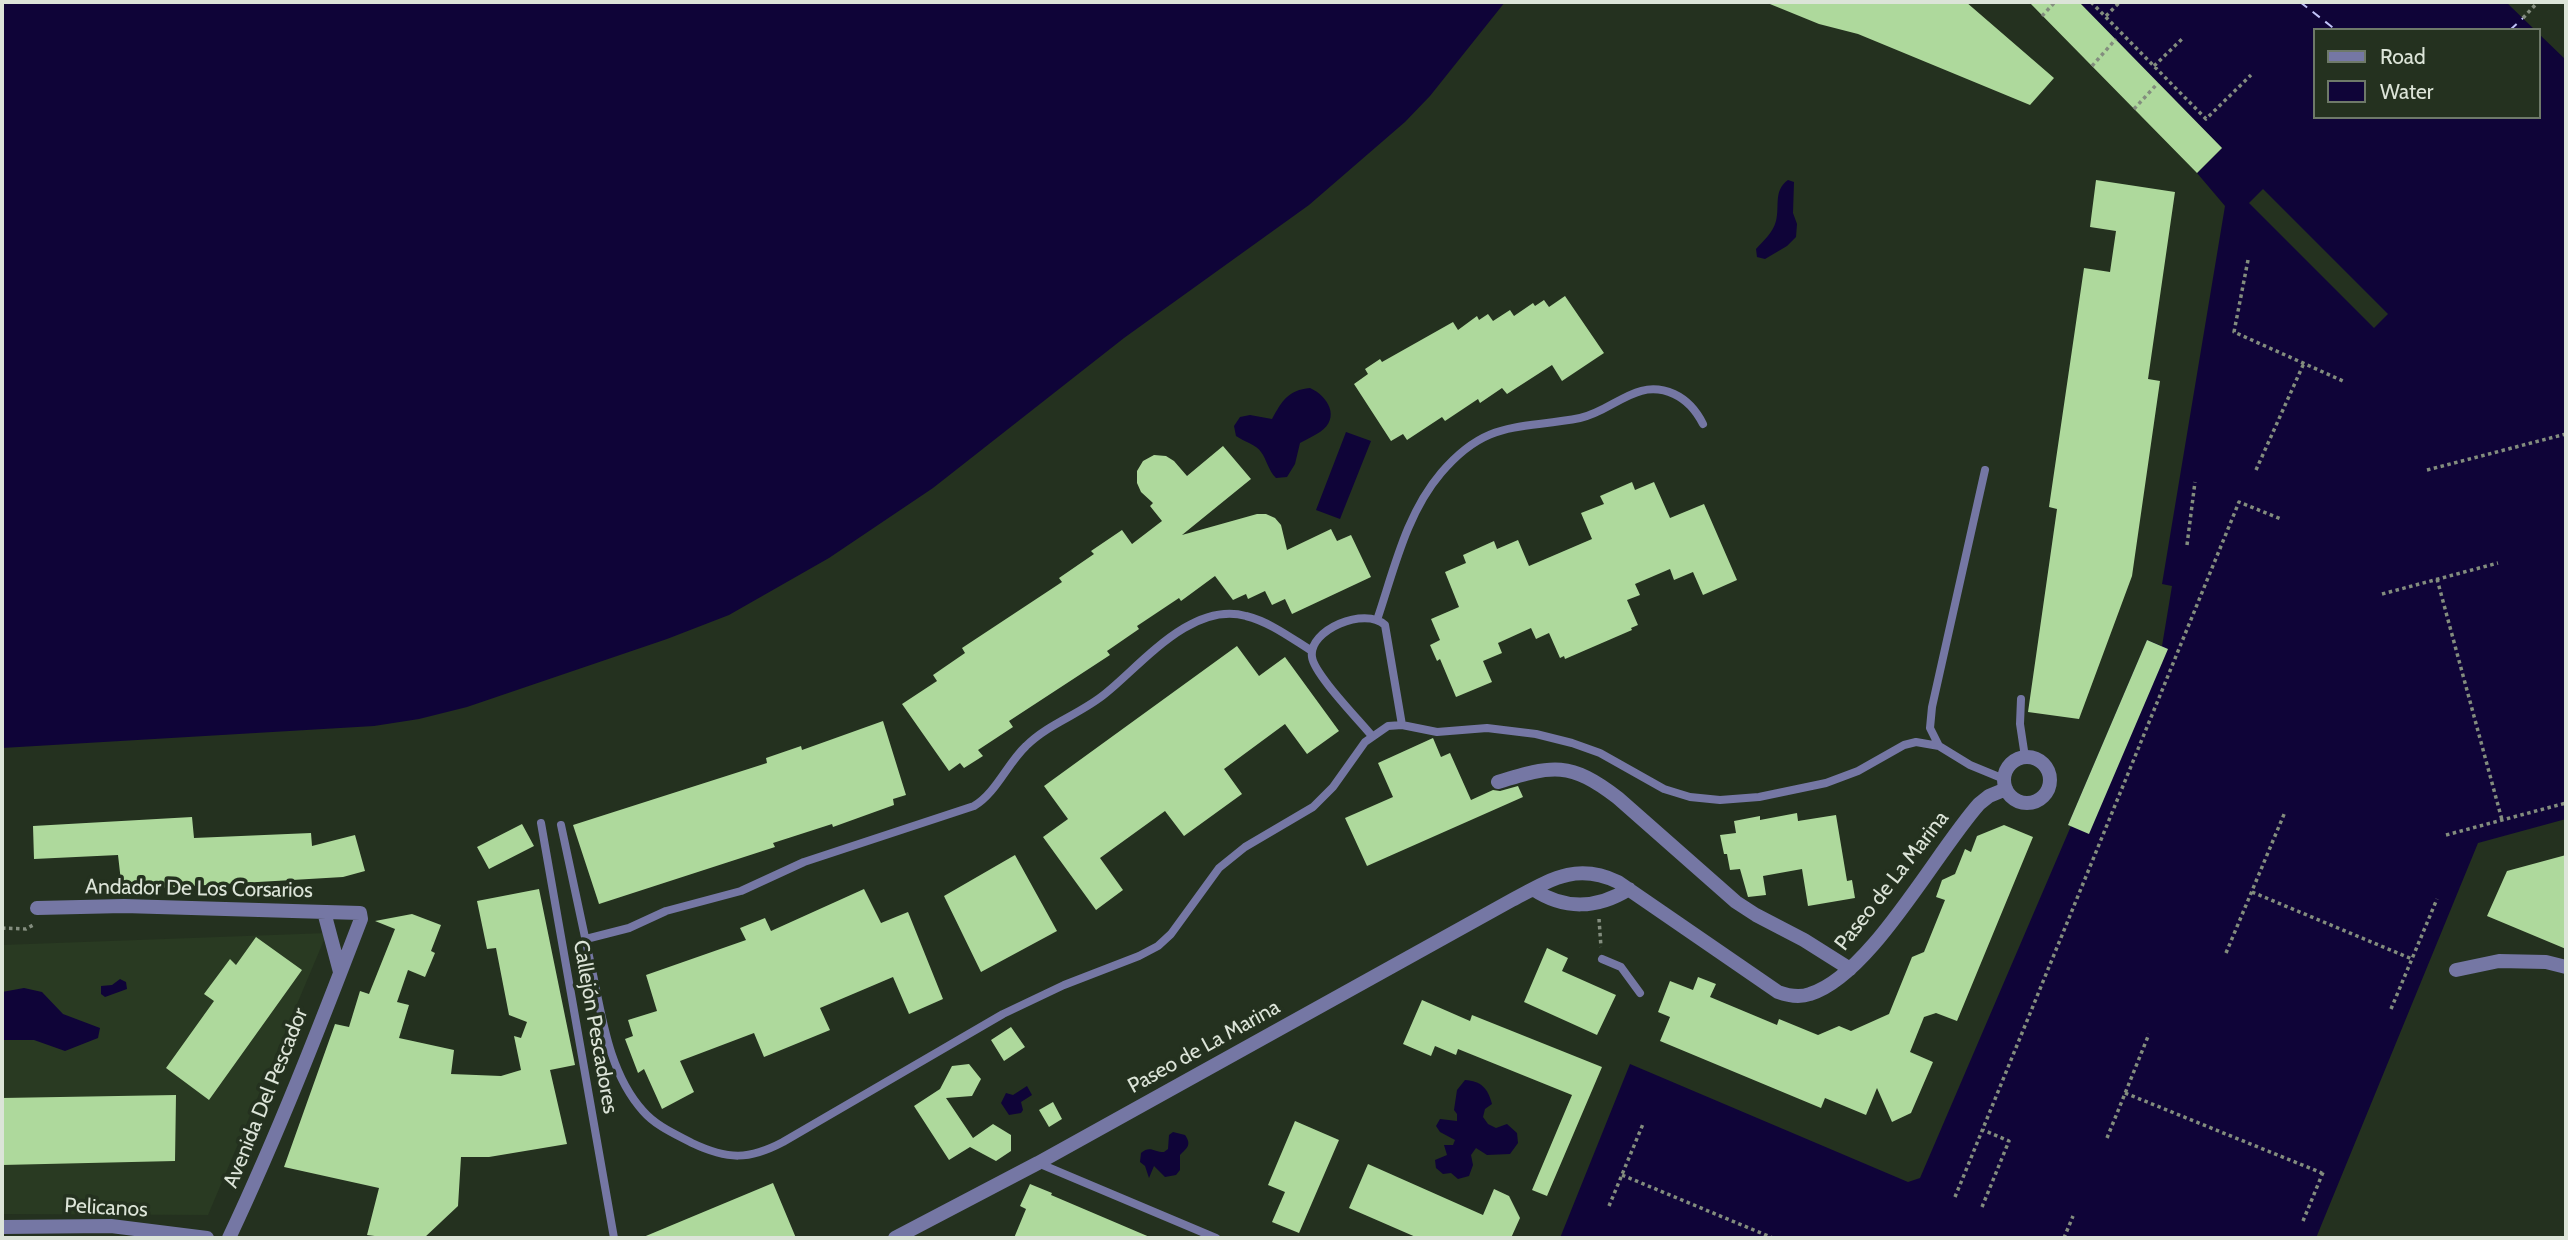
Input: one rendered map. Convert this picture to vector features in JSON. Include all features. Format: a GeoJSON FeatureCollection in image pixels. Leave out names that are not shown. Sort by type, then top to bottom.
{"type":"FeatureCollection","features":[{"type":"Feature","properties":{"kind":"street"},"geometry":{"type":"LineString","coordinates":[[2005,784],[2015,800],[2024,803],[2037,801],[2049,790],[2051,777],[2047,768],[2038,759],[2025,757]]}},
{"type":"Feature","properties":{"kind":"street","name":"Paseo de La Marina"},"geometry":{"type":"LineString","coordinates":[[895,1238],[1038,1163],[1532,889],[1559,877],[1584,872],[1607,877],[1629,889],[1772,988],[1796,996],[1818,991],[1850,969],[1872,946],[1974,809],[2005,784],[2010,764],[2025,757]]}},
{"type":"Feature","properties":{"kind":"street"},"geometry":{"type":"LineString","coordinates":[[1498,782],[1546,768],[1575,773],[1599,784],[1618,797],[1736,902],[1850,969]]}},
{"type":"Feature","properties":{"kind":"street"},"geometry":{"type":"LineString","coordinates":[[1532,889],[1549,900],[1581,906],[1614,899],[1629,889]]}},
{"type":"Feature","properties":{"kind":"street","name":"Andador De Los Corsarios"},"geometry":{"type":"LineString","coordinates":[[37,908],[124,906],[360,913]]}},
{"type":"Feature","properties":{"kind":"street"},"geometry":{"type":"LineString","coordinates":[[324,912],[340,972]]}},
{"type":"Feature","properties":{"kind":"street","name":"Avenida Del Pescador"},"geometry":{"type":"LineString","coordinates":[[229,1238],[260,1173],[361,919],[360,913]]}},
{"type":"Feature","properties":{"kind":"street"},"geometry":{"type":"LineString","coordinates":[[2456,970],[2499,961],[2546,962],[2566,967]]}},
{"type":"Feature","properties":{"kind":"street","name":"Pelicanos"},"geometry":{"type":"LineString","coordinates":[[2,1227],[111,1226],[207,1238]]}},
{"type":"Feature","properties":{"kind":"lane"},"geometry":{"type":"LineString","coordinates":[[1377,620],[1412,520],[1425,495],[1451,462],[1483,438],[1509,427],[1589,416],[1630,393],[1651,389],[1667,391],[1685,400],[1703,424]]}},
{"type":"Feature","properties":{"kind":"lane"},"geometry":{"type":"LineString","coordinates":[[1939,746],[1930,728],[1932,707],[1986,470]]}},
{"type":"Feature","properties":{"kind":"lane"},"geometry":{"type":"LineString","coordinates":[[586,939],[629,928],[666,911],[741,891],[804,862],[977,804],[1020,751],[1036,737],[1104,696],[1157,646],[1199,622],[1221,615],[1245,615],[1275,628],[1312,651]]}},
{"type":"Feature","properties":{"kind":"lane"},"geometry":{"type":"LineString","coordinates":[[1372,736],[1317,670],[1312,660],[1312,651],[1322,636],[1341,623],[1364,618],[1377,620],[1385,625],[1402,725]]}},
{"type":"Feature","properties":{"kind":"lane"},"geometry":{"type":"LineString","coordinates":[[2021,699],[2020,724],[2025,757]]}},
{"type":"Feature","properties":{"kind":"lane"},"geometry":{"type":"LineString","coordinates":[[561,825],[612,1055],[620,1075],[637,1104],[658,1124],[700,1146],[727,1156],[752,1154],[783,1142],[1003,1014],[1064,985],[1139,957],[1158,946],[1171,933],[1219,868],[1245,847],[1313,807],[1333,787],[1372,736],[1388,726],[1402,725],[1437,732],[1504,729],[1572,743],[1601,754],[1664,789],[1690,797],[1720,800],[1759,797],[1826,783],[1858,771],[1910,742],[1939,746],[2005,784]]}},
{"type":"Feature","properties":{"kind":"lane","name":"Callejón Pescadores"},"geometry":{"type":"LineString","coordinates":[[541,823],[614,1238]]}},
{"type":"Feature","properties":{"kind":"lane"},"geometry":{"type":"LineString","coordinates":[[1602,959],[1620,967],[1640,993]]}},
{"type":"Feature","properties":{"kind":"lane"},"geometry":{"type":"LineString","coordinates":[[1038,1163],[1216,1238]]}},
{"type":"Feature","properties":{"kind":"path"},"geometry":{"type":"LineString","coordinates":[[2042,16],[2055,2]]}},
{"type":"Feature","properties":{"kind":"path"},"geometry":{"type":"LineString","coordinates":[[2091,2],[2206,119],[2251,75]]}},
{"type":"Feature","properties":{"kind":"path"},"geometry":{"type":"LineString","coordinates":[[2106,16],[2120,2]]}},
{"type":"Feature","properties":{"kind":"path"},"geometry":{"type":"LineString","coordinates":[[2523,18],[2538,2]]}},
{"type":"Feature","properties":{"kind":"path"},"geometry":{"type":"LineString","coordinates":[[2154,66],[2184,37]]}},
{"type":"Feature","properties":{"kind":"path"},"geometry":{"type":"LineString","coordinates":[[2092,66],[2116,39]]}},
{"type":"Feature","properties":{"kind":"path"},"geometry":{"type":"LineString","coordinates":[[2134,109],[2158,83]]}},
{"type":"Feature","properties":{"kind":"path"},"geometry":{"type":"LineString","coordinates":[[2248,260],[2234,332],[2343,381]]}},
{"type":"Feature","properties":{"kind":"path"},"geometry":{"type":"LineString","coordinates":[[2256,470],[2304,363]]}},
{"type":"Feature","properties":{"kind":"path"},"geometry":{"type":"LineString","coordinates":[[2427,471],[2566,433]]}},
{"type":"Feature","properties":{"kind":"path"},"geometry":{"type":"LineString","coordinates":[[2187,545],[2195,482]]}},
{"type":"Feature","properties":{"kind":"path"},"geometry":{"type":"LineString","coordinates":[[1955,1197],[2239,502],[2281,519]]}},
{"type":"Feature","properties":{"kind":"path"},"geometry":{"type":"LineString","coordinates":[[2382,594],[2498,563]]}},
{"type":"Feature","properties":{"kind":"path"},"geometry":{"type":"LineString","coordinates":[[2437,579],[2502,820]]}},
{"type":"Feature","properties":{"kind":"path"},"geometry":{"type":"LineString","coordinates":[[2446,835],[2566,803]]}},
{"type":"Feature","properties":{"kind":"path"},"geometry":{"type":"LineString","coordinates":[[2226,953],[2285,812]]}},
{"type":"Feature","properties":{"kind":"path"},"geometry":{"type":"LineString","coordinates":[[2252,892],[2412,959]]}},
{"type":"Feature","properties":{"kind":"path"},"geometry":{"type":"LineString","coordinates":[[2391,1009],[2437,899]]}},
{"type":"Feature","properties":{"kind":"path"},"geometry":{"type":"LineString","coordinates":[[1598,903],[1602,959]]}},
{"type":"Feature","properties":{"kind":"path"},"geometry":{"type":"LineString","coordinates":[[2,928],[33,927],[37,908]]}},
{"type":"Feature","properties":{"kind":"path"},"geometry":{"type":"LineString","coordinates":[[2107,1138],[2149,1034]]}},
{"type":"Feature","properties":{"kind":"path"},"geometry":{"type":"LineString","coordinates":[[2125,1093],[2323,1171],[2303,1221]]}},
{"type":"Feature","properties":{"kind":"path"},"geometry":{"type":"LineString","coordinates":[[1609,1206],[1643,1124]]}},
{"type":"Feature","properties":{"kind":"path"},"geometry":{"type":"LineString","coordinates":[[1982,1206],[2009,1141],[1983,1130]]}},
{"type":"Feature","properties":{"kind":"path"},"geometry":{"type":"LineString","coordinates":[[1622,1175],[1773,1238]]}},
{"type":"Feature","properties":{"kind":"path"},"geometry":{"type":"LineString","coordinates":[[2064,1238],[2073,1216]]}},
{"type":"Feature","properties":{"kind":"shaded area"},"geometry":{"type":"Polygon","coordinates":[[[327,933],[208,1215],[2,1214],[2,945],[327,933]]]}},
{"type":"Feature","properties":{"kind":"water"},"geometry":{"type":"Polygon","coordinates":[[[2,2],[1505,2],[1430,96],[1405,122],[1309,205],[1124,338],[933,488],[829,558],[729,615],[667,639],[467,707],[419,719],[374,726],[2,748],[2,2]]]}},
{"type":"Feature","properties":{"kind":"water"},"geometry":{"type":"Polygon","coordinates":[[[2079,2],[2506,2],[2533,28],[2312,28],[2312,119],[2540,119],[2540,35],[2566,60],[2566,819],[2478,843],[2316,1238],[1560,1238],[1630,1064],[1908,1182],[1920,1178],[2071,826],[2068,825],[2147,640],[2162,646],[2172,586],[2162,584],[2225,206],[2197,173],[2222,148],[2079,2]]]}},
{"type":"Feature","properties":{"kind":"water"},"geometry":{"type":"Polygon","coordinates":[[[1788,180],[1794,182],[1793,213],[1797,224],[1796,237],[1787,246],[1765,259],[1757,257],[1756,249],[1775,225],[1780,189],[1788,180]]]}},
{"type":"Feature","properties":{"kind":"water"},"geometry":{"type":"Polygon","coordinates":[[[1310,388],[1327,402],[1330,420],[1320,432],[1300,443],[1295,464],[1287,477],[1276,478],[1259,450],[1236,436],[1234,426],[1240,417],[1250,415],[1272,419],[1286,398],[1296,391],[1310,388]]]}},
{"type":"Feature","properties":{"kind":"water"},"geometry":{"type":"Polygon","coordinates":[[[1346,432],[1371,441],[1340,519],[1316,510],[1346,432]]]}},
{"type":"Feature","properties":{"kind":"water"},"geometry":{"type":"Polygon","coordinates":[[[120,979],[126,982],[127,989],[105,997],[101,994],[101,986],[112,985],[120,979]]]}},
{"type":"Feature","properties":{"kind":"water"},"geometry":{"type":"Polygon","coordinates":[[[24,988],[42,992],[63,1014],[100,1028],[98,1038],[65,1051],[34,1040],[2,1040],[2,992],[24,988]]]}},
{"type":"Feature","properties":{"kind":"water"},"geometry":{"type":"Polygon","coordinates":[[[1465,1080],[1480,1084],[1488,1094],[1492,1104],[1485,1109],[1483,1117],[1488,1124],[1496,1128],[1507,1124],[1517,1133],[1518,1143],[1510,1154],[1487,1155],[1476,1148],[1471,1155],[1473,1165],[1469,1176],[1458,1179],[1451,1173],[1443,1174],[1436,1168],[1435,1160],[1447,1155],[1444,1145],[1453,1145],[1455,1140],[1440,1132],[1436,1126],[1440,1119],[1457,1121],[1454,1110],[1457,1090],[1465,1080]]]}},
{"type":"Feature","properties":{"kind":"water"},"geometry":{"type":"Polygon","coordinates":[[[1027,1086],[1032,1095],[1021,1102],[1023,1110],[1021,1113],[1009,1115],[1001,1103],[1006,1093],[1013,1095],[1027,1086]]]}},
{"type":"Feature","properties":{"kind":"water"},"geometry":{"type":"Polygon","coordinates":[[[1173,1132],[1185,1135],[1188,1141],[1187,1148],[1180,1155],[1180,1170],[1176,1175],[1165,1177],[1154,1166],[1149,1178],[1145,1166],[1140,1162],[1141,1153],[1150,1149],[1164,1152],[1168,1149],[1169,1135],[1173,1132]]]}},
{"type":"Feature","properties":{"kind":"pier"},"geometry":{"type":"Polygon","coordinates":[[[2263,189],[2388,314],[2374,328],[2249,203],[2263,189]]]}},
{"type":"Feature","properties":{"kind":"building"},"geometry":{"type":"Polygon","coordinates":[[[1765,2],[1966,2],[2054,78],[2030,105],[1858,34],[1819,24],[1765,2]]]}},
{"type":"Feature","properties":{"kind":"building"},"geometry":{"type":"Polygon","coordinates":[[[2029,2],[2079,2],[2222,148],[2197,173],[2029,2]]]}},
{"type":"Feature","properties":{"kind":"building"},"geometry":{"type":"Polygon","coordinates":[[[2096,180],[2175,192],[2148,379],[2160,381],[2132,576],[2079,719],[2028,712],[2057,509],[2049,507],[2084,268],[2110,272],[2116,231],[2090,227],[2096,180]]]}},
{"type":"Feature","properties":{"kind":"building"},"geometry":{"type":"Polygon","coordinates":[[[1565,296],[1604,353],[1562,381],[1552,365],[1507,394],[1502,388],[1480,403],[1478,399],[1445,421],[1442,417],[1407,440],[1403,434],[1391,441],[1354,384],[1368,374],[1365,369],[1380,359],[1382,362],[1453,322],[1458,330],[1477,316],[1479,320],[1488,314],[1493,321],[1510,310],[1514,316],[1533,303],[1535,306],[1544,300],[1549,307],[1565,296]]]}},
{"type":"Feature","properties":{"kind":"building"},"geometry":{"type":"Polygon","coordinates":[[[1223,446],[1251,479],[1182,535],[1257,514],[1266,514],[1281,525],[1287,550],[1331,529],[1337,541],[1351,535],[1371,577],[1292,614],[1285,599],[1272,605],[1265,591],[1248,599],[1246,594],[1233,600],[1215,576],[1181,601],[1179,598],[1137,626],[1139,629],[1107,651],[1110,655],[1009,721],[1013,727],[978,750],[983,756],[964,768],[960,763],[949,771],[902,704],[937,681],[933,675],[965,653],[962,648],[1062,582],[1059,578],[1094,554],[1091,551],[1122,530],[1132,544],[1162,521],[1150,506],[1153,503],[1141,492],[1137,483],[1137,471],[1143,461],[1154,455],[1166,456],[1187,476],[1223,446]]]}},
{"type":"Feature","properties":{"kind":"building"},"geometry":{"type":"Polygon","coordinates":[[[1632,482],[1635,490],[1654,482],[1670,518],[1704,504],[1737,580],[1703,595],[1693,572],[1674,580],[1670,569],[1635,584],[1640,595],[1627,600],[1638,625],[1631,628],[1632,630],[1565,659],[1564,656],[1560,658],[1549,633],[1536,639],[1531,628],[1498,643],[1502,653],[1483,661],[1492,682],[1456,697],[1440,659],[1437,661],[1430,645],[1440,640],[1431,619],[1459,607],[1445,572],[1466,563],[1463,555],[1494,541],[1497,549],[1518,540],[1529,566],[1592,539],[1581,513],[1604,504],[1600,496],[1632,482]]]}},
{"type":"Feature","properties":{"kind":"building"},"geometry":{"type":"Polygon","coordinates":[[[2147,640],[2168,649],[2089,834],[2068,825],[2147,640]]]}},
{"type":"Feature","properties":{"kind":"building"},"geometry":{"type":"Polygon","coordinates":[[[1237,646],[1259,676],[1285,657],[1339,731],[1307,754],[1285,724],[1224,769],[1242,794],[1184,836],[1165,811],[1100,858],[1123,890],[1096,910],[1043,837],[1068,819],[1044,786],[1237,646]]]}},
{"type":"Feature","properties":{"kind":"building"},"geometry":{"type":"Polygon","coordinates":[[[883,721],[906,795],[893,799],[894,805],[833,827],[832,824],[773,843],[775,847],[599,904],[573,825],[767,763],[766,758],[801,746],[802,750],[883,721]]]}},
{"type":"Feature","properties":{"kind":"building"},"geometry":{"type":"Polygon","coordinates":[[[1433,738],[1441,757],[1450,753],[1471,800],[1493,790],[1518,786],[1523,797],[1367,866],[1345,818],[1393,797],[1378,763],[1433,738]]]}},
{"type":"Feature","properties":{"kind":"building"},"geometry":{"type":"Polygon","coordinates":[[[1797,813],[1798,821],[1836,815],[1847,881],[1852,880],[1855,898],[1808,906],[1802,869],[1763,876],[1766,895],[1748,897],[1740,869],[1730,870],[1720,835],[1736,833],[1734,821],[1760,816],[1760,820],[1797,813]]]}},
{"type":"Feature","properties":{"kind":"building"},"geometry":{"type":"Polygon","coordinates":[[[192,817],[194,838],[311,833],[312,846],[355,835],[365,871],[343,877],[122,890],[118,855],[34,859],[33,826],[192,817]]]}},
{"type":"Feature","properties":{"kind":"building"},"geometry":{"type":"Polygon","coordinates":[[[522,824],[534,846],[489,869],[477,847],[522,824]]]}},
{"type":"Feature","properties":{"kind":"building"},"geometry":{"type":"Polygon","coordinates":[[[2004,825],[2033,837],[1957,1021],[1936,1013],[1924,1017],[1910,1052],[1933,1062],[1911,1113],[1892,1122],[1877,1088],[1866,1115],[1825,1098],[1821,1108],[1660,1041],[1670,1017],[1658,1012],[1670,981],[1693,990],[1698,977],[1716,984],[1710,997],[1777,1025],[1779,1019],[1818,1035],[1839,1026],[1851,1031],[1889,1014],[1912,957],[1924,952],[1945,900],[1936,897],[1942,880],[1955,874],[1965,849],[1971,852],[1977,836],[2004,825]]]}},
{"type":"Feature","properties":{"kind":"building"},"geometry":{"type":"Polygon","coordinates":[[[1015,855],[1057,931],[981,972],[944,896],[1015,855]]]}},
{"type":"Feature","properties":{"kind":"building"},"geometry":{"type":"Polygon","coordinates":[[[2566,855],[2566,949],[2487,916],[2507,871],[2566,855]]]}},
{"type":"Feature","properties":{"kind":"building"},"geometry":{"type":"Polygon","coordinates":[[[539,889],[575,1065],[550,1070],[567,1144],[489,1157],[461,1157],[458,1206],[424,1238],[367,1235],[379,1188],[284,1167],[335,1024],[349,1027],[360,991],[369,994],[395,929],[375,921],[412,914],[441,925],[431,951],[435,953],[425,977],[408,970],[397,1002],[409,1005],[399,1038],[454,1050],[451,1074],[501,1076],[521,1070],[514,1036],[521,1038],[527,1022],[509,1015],[496,948],[487,949],[477,901],[539,889]]]}},
{"type":"Feature","properties":{"kind":"building"},"geometry":{"type":"Polygon","coordinates":[[[864,889],[881,923],[908,912],[943,999],[909,1014],[893,977],[820,1008],[830,1030],[764,1057],[754,1033],[680,1061],[694,1092],[662,1109],[644,1069],[638,1073],[625,1039],[633,1036],[628,1020],[657,1011],[646,975],[746,940],[740,928],[765,918],[771,931],[864,889]]]}},
{"type":"Feature","properties":{"kind":"building"},"geometry":{"type":"Polygon","coordinates":[[[256,937],[302,970],[209,1100],[166,1068],[214,1001],[204,994],[230,959],[236,965],[256,937]]]}},
{"type":"Feature","properties":{"kind":"building"},"geometry":{"type":"Polygon","coordinates":[[[1547,948],[1568,958],[1562,971],[1616,995],[1597,1035],[1524,1002],[1547,948]]]}},
{"type":"Feature","properties":{"kind":"building"},"geometry":{"type":"Polygon","coordinates":[[[1422,1000],[1470,1021],[1472,1015],[1602,1067],[1547,1196],[1532,1190],[1572,1095],[1458,1049],[1456,1055],[1435,1046],[1431,1056],[1403,1044],[1422,1000]]]}},
{"type":"Feature","properties":{"kind":"building"},"geometry":{"type":"Polygon","coordinates":[[[1011,1027],[1025,1047],[1004,1061],[991,1040],[1011,1027]]]}},
{"type":"Feature","properties":{"kind":"building"},"geometry":{"type":"Polygon","coordinates":[[[969,1064],[981,1079],[972,1096],[946,1098],[973,1138],[993,1124],[1011,1135],[1011,1151],[996,1161],[970,1147],[949,1160],[914,1106],[940,1089],[952,1066],[969,1064]]]}},
{"type":"Feature","properties":{"kind":"building"},"geometry":{"type":"Polygon","coordinates":[[[176,1095],[175,1161],[2,1165],[2,1098],[176,1095]]]}},
{"type":"Feature","properties":{"kind":"building"},"geometry":{"type":"Polygon","coordinates":[[[1053,1102],[1062,1119],[1049,1127],[1039,1110],[1053,1102]]]}},
{"type":"Feature","properties":{"kind":"building"},"geometry":{"type":"Polygon","coordinates":[[[1295,1121],[1339,1140],[1299,1233],[1272,1222],[1285,1192],[1268,1185],[1295,1121]]]}},
{"type":"Feature","properties":{"kind":"building"},"geometry":{"type":"Polygon","coordinates":[[[1368,1164],[1483,1215],[1494,1189],[1509,1196],[1520,1218],[1511,1238],[1418,1238],[1349,1208],[1368,1164]]]}},
{"type":"Feature","properties":{"kind":"building"},"geometry":{"type":"Polygon","coordinates":[[[773,1183],[796,1238],[641,1238],[773,1183]]]}},
{"type":"Feature","properties":{"kind":"building"},"geometry":{"type":"Polygon","coordinates":[[[1030,1184],[1152,1238],[1014,1238],[1026,1209],[1020,1206],[1030,1184]]]}},
{"type":"Feature","properties":{"kind":"ferry route"},"geometry":{"type":"LineString","coordinates":[[2300,2],[2333,28]]}},
{"type":"Feature","properties":{"kind":"ferry route"},"geometry":{"type":"LineString","coordinates":[[2512,28],[2523,18]]}}]}
